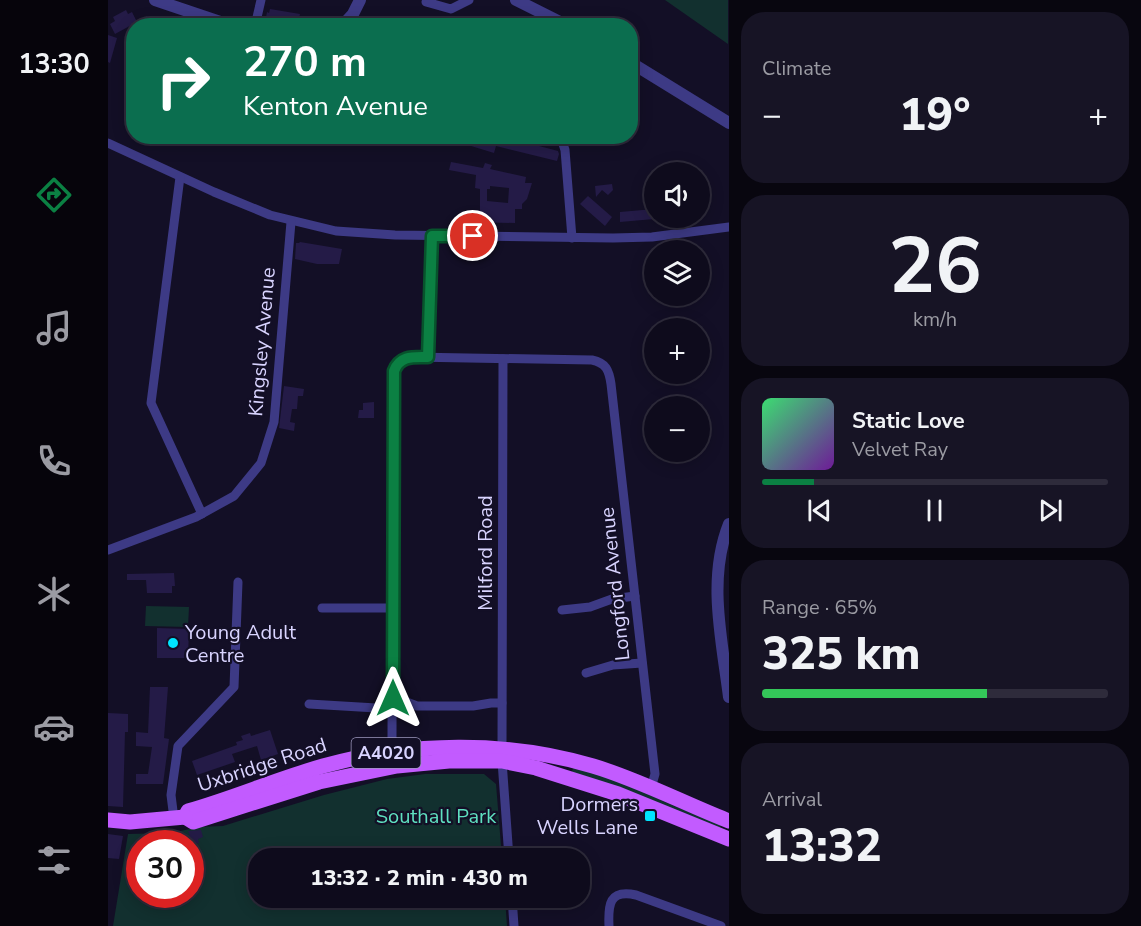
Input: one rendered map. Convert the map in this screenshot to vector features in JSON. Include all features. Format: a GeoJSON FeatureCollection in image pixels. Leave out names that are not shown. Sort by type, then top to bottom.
{"type":"FeatureCollection","features":[{"type":"Feature","properties":{"kind":"main road","name":"Uxbridge Road"},"geometry":{"type":"LineString","coordinates":[[179,818],[193,822],[292,790],[339,770],[394,752],[438,748],[502,755],[521,764],[618,794],[729,839]]}},
{"type":"Feature","properties":{"kind":"main road","name":"Uxbridge Road"},"geometry":{"type":"LineString","coordinates":[[339,770],[541,752],[605,770],[729,821]]}},
{"type":"Feature","properties":{"kind":"main road"},"geometry":{"type":"LineString","coordinates":[[565,776],[569,759]]}},
{"type":"Feature","properties":{"kind":"main road","name":"A4020"},"geometry":{"type":"LineString","coordinates":[[108,820],[130,822],[179,818]]}},
{"type":"Feature","properties":{"kind":"street"},"geometry":{"type":"LineString","coordinates":[[155,0],[208,18]]}},
{"type":"Feature","properties":{"kind":"street"},"geometry":{"type":"LineString","coordinates":[[257,18],[261,0]]}},
{"type":"Feature","properties":{"kind":"street"},"geometry":{"type":"LineString","coordinates":[[349,18],[360,0]]}},
{"type":"Feature","properties":{"kind":"street"},"geometry":{"type":"LineString","coordinates":[[426,2],[451,9],[469,0]]}},
{"type":"Feature","properties":{"kind":"street"},"geometry":{"type":"LineString","coordinates":[[516,0],[552,18]]}},
{"type":"Feature","properties":{"kind":"street"},"geometry":{"type":"LineString","coordinates":[[638,67],[729,123]]}},
{"type":"Feature","properties":{"kind":"street"},"geometry":{"type":"LineString","coordinates":[[108,143],[247,206],[291,222],[347,233],[572,238],[652,237],[729,227]]}},
{"type":"Feature","properties":{"kind":"street"},"geometry":{"type":"LineString","coordinates":[[563,144],[572,238]]}},
{"type":"Feature","properties":{"kind":"street"},"geometry":{"type":"LineString","coordinates":[[180,177],[151,403],[202,514]]}},
{"type":"Feature","properties":{"kind":"street","name":"Kingsley Avenue"},"geometry":{"type":"LineString","coordinates":[[108,550],[202,514],[234,496],[261,463],[274,422],[291,222]]}},
{"type":"Feature","properties":{"kind":"street"},"geometry":{"type":"LineString","coordinates":[[428,357],[432,236]]}},
{"type":"Feature","properties":{"kind":"street"},"geometry":{"type":"LineString","coordinates":[[394,752],[393,376],[395,367],[403,359],[503,358]]}},
{"type":"Feature","properties":{"kind":"street","name":"Longford Avenue"},"geometry":{"type":"LineString","coordinates":[[503,358],[592,360],[603,364],[610,376],[655,774],[651,788]]}},
{"type":"Feature","properties":{"kind":"street","name":"Milford Road"},"geometry":{"type":"LineString","coordinates":[[503,358],[502,755],[508,848]]}},
{"type":"Feature","properties":{"kind":"street"},"geometry":{"type":"LineString","coordinates":[[729,524],[721,546],[717,581],[729,697]]}},
{"type":"Feature","properties":{"kind":"street"},"geometry":{"type":"LineString","coordinates":[[179,818],[171,795],[178,746],[234,687],[238,582]]}},
{"type":"Feature","properties":{"kind":"street"},"geometry":{"type":"LineString","coordinates":[[562,610],[590,607],[612,599],[635,596]]}},
{"type":"Feature","properties":{"kind":"street"},"geometry":{"type":"LineString","coordinates":[[322,608],[393,608]]}},
{"type":"Feature","properties":{"kind":"street"},"geometry":{"type":"LineString","coordinates":[[586,673],[613,665],[642,663]]}},
{"type":"Feature","properties":{"kind":"street"},"geometry":{"type":"LineString","coordinates":[[393,698],[417,706],[477,706],[490,702],[502,703]]}},
{"type":"Feature","properties":{"kind":"street"},"geometry":{"type":"LineString","coordinates":[[309,704],[393,709]]}},
{"type":"Feature","properties":{"kind":"street"},"geometry":{"type":"LineString","coordinates":[[609,926],[610,903],[616,896],[627,893],[721,926]]}},
{"type":"Feature","properties":{"kind":"street"},"geometry":{"type":"LineString","coordinates":[[513,908],[514,926]]}},
{"type":"Feature","properties":{"kind":"green space"},"geometry":{"type":"Polygon","coordinates":[[[665,0],[728,0],[728,44],[665,0]]]}},
{"type":"Feature","properties":{"kind":"green space"},"geometry":{"type":"Polygon","coordinates":[[[146,606],[189,607],[188,627],[145,626],[146,606]]]}},
{"type":"Feature","properties":{"kind":"green space"},"geometry":{"type":"Polygon","coordinates":[[[574,767],[622,782],[721,825],[718,832],[574,775],[572,771],[574,767]]]}},
{"type":"Feature","properties":{"kind":"green space","name":"Southall Park"},"geometry":{"type":"Polygon","coordinates":[[[425,774],[484,774],[496,784],[501,848],[248,848],[248,908],[506,908],[507,926],[113,926],[126,846],[126,908],[204,908],[204,830],[185,830],[223,826],[324,795],[387,779],[425,774]]]}},
{"type":"Feature","properties":{"kind":"building"},"geometry":{"type":"Polygon","coordinates":[[[270,9],[300,14],[299,18],[266,18],[267,12],[269,13],[270,9]]]}},
{"type":"Feature","properties":{"kind":"building"},"geometry":{"type":"Polygon","coordinates":[[[126,10],[128,14],[132,12],[135,18],[126,18],[126,28],[115,34],[110,24],[115,21],[113,17],[126,10]]]}},
{"type":"Feature","properties":{"kind":"building"},"geometry":{"type":"Polygon","coordinates":[[[108,35],[117,38],[110,63],[108,62],[108,35]]]}},
{"type":"Feature","properties":{"kind":"building"},"geometry":{"type":"Polygon","coordinates":[[[465,144],[532,144],[558,151],[559,154],[557,161],[496,146],[494,153],[465,144]]]}},
{"type":"Feature","properties":{"kind":"building"},"geometry":{"type":"Polygon","coordinates":[[[451,162],[483,168],[485,163],[492,165],[490,169],[526,177],[525,183],[532,183],[522,209],[515,209],[515,223],[472,222],[473,211],[480,210],[480,189],[475,188],[476,175],[449,170],[451,162]],[[490,186],[490,189],[487,189],[487,201],[508,203],[509,188],[490,186]]]}},
{"type":"Feature","properties":{"kind":"building"},"geometry":{"type":"Polygon","coordinates":[[[612,184],[613,190],[608,195],[602,190],[596,197],[595,186],[612,184]]]}},
{"type":"Feature","properties":{"kind":"building"},"geometry":{"type":"Polygon","coordinates":[[[588,196],[612,217],[605,226],[580,204],[588,196]]]}},
{"type":"Feature","properties":{"kind":"building"},"geometry":{"type":"Polygon","coordinates":[[[644,210],[644,220],[620,222],[620,212],[644,210]]]}},
{"type":"Feature","properties":{"kind":"building"},"geometry":{"type":"Polygon","coordinates":[[[296,243],[342,249],[339,264],[317,264],[295,259],[296,243]]]}},
{"type":"Feature","properties":{"kind":"building"},"geometry":{"type":"Polygon","coordinates":[[[284,386],[304,389],[303,396],[298,396],[297,409],[292,409],[290,422],[295,423],[294,431],[279,428],[284,386]]]}},
{"type":"Feature","properties":{"kind":"building"},"geometry":{"type":"Polygon","coordinates":[[[374,402],[374,418],[358,418],[359,410],[363,410],[363,403],[374,402]]]}},
{"type":"Feature","properties":{"kind":"building"},"geometry":{"type":"Polygon","coordinates":[[[174,573],[175,586],[172,586],[172,593],[147,593],[146,580],[127,580],[127,574],[174,573]]]}},
{"type":"Feature","properties":{"kind":"building","name":"Young Adult Centre"},"geometry":{"type":"Polygon","coordinates":[[[157,628],[189,629],[188,658],[157,658],[157,628]]]}},
{"type":"Feature","properties":{"kind":"building"},"geometry":{"type":"Polygon","coordinates":[[[150,687],[168,687],[164,738],[169,739],[163,784],[136,784],[136,774],[148,774],[152,747],[136,746],[136,732],[148,733],[150,687]]]}},
{"type":"Feature","properties":{"kind":"building"},"geometry":{"type":"Polygon","coordinates":[[[108,713],[128,714],[128,732],[125,732],[123,807],[108,806],[108,713]]]}},
{"type":"Feature","properties":{"kind":"building"},"geometry":{"type":"Polygon","coordinates":[[[270,730],[278,754],[261,760],[257,746],[232,754],[235,762],[197,775],[192,761],[237,745],[236,742],[243,740],[241,736],[250,733],[251,736],[270,730]]]}},
{"type":"Feature","properties":{"kind":"building"},"geometry":{"type":"Polygon","coordinates":[[[108,834],[123,836],[119,859],[108,858],[108,834]]]}},
{"type":"Feature","properties":{"kind":"place","name":"Young Adult Centre"},"geometry":{"type":"Point","coordinates":[173,643]}},
{"type":"Feature","properties":{"kind":"place","name":"Dormers Wells Lane"},"geometry":{"type":"Point","coordinates":[650,816]}},
{"type":"Feature","properties":{"kind":"route"},"geometry":{"type":"LineString","coordinates":[[393,698],[393,376],[395,367],[403,359],[428,357],[432,236],[473,236]]}}]}
